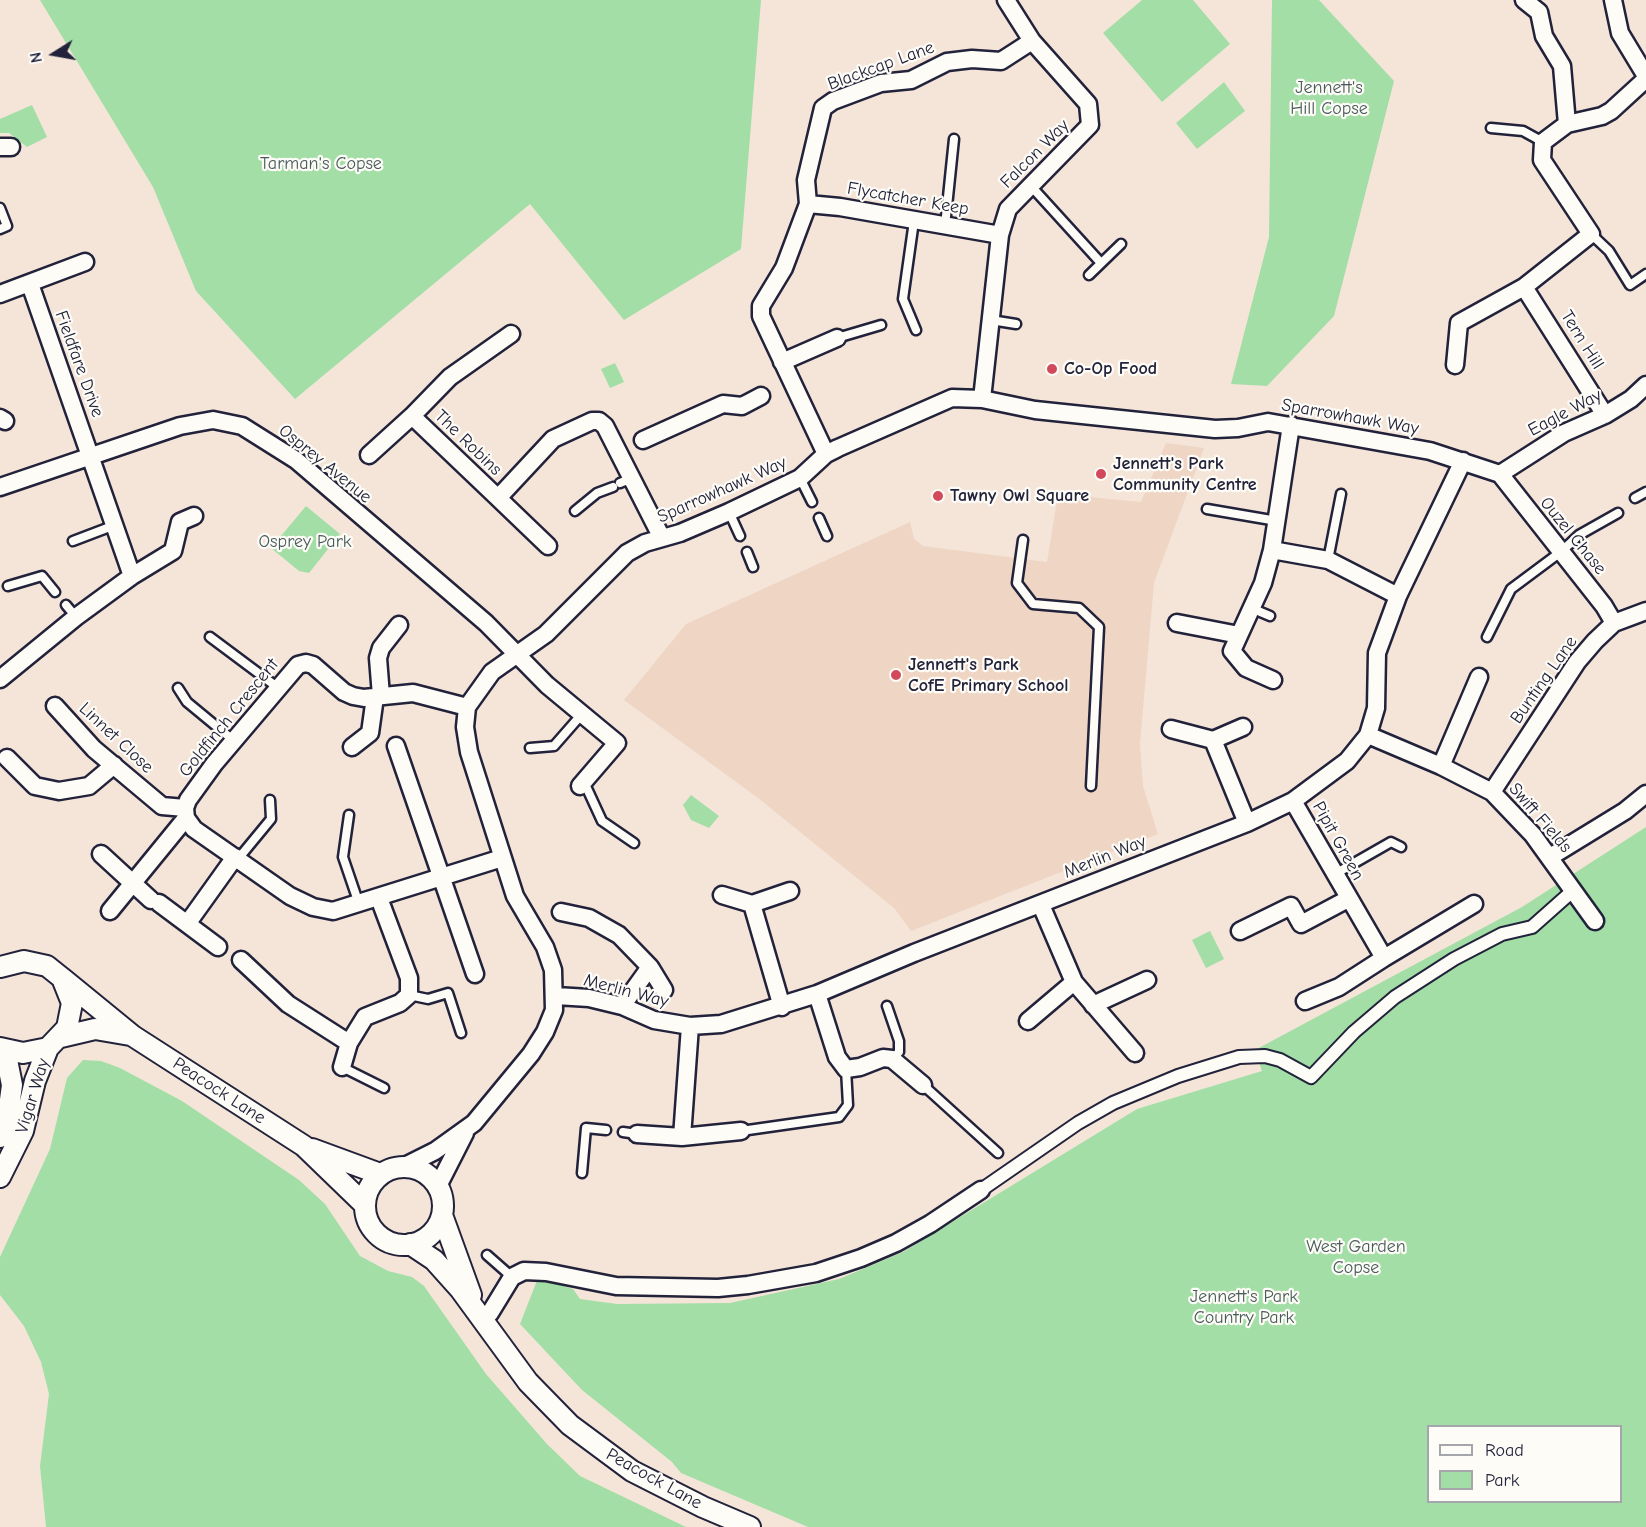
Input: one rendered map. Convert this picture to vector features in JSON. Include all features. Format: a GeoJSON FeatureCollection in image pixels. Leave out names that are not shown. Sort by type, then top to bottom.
{"type":"FeatureCollection","features":[{"type":"Feature","properties":{"kind":"street","name":"Falcon Way"},"geometry":{"type":"LineString","coordinates":[[982,399],[1000,234],[1008,209],[1090,125],[1088,104],[1032,41],[1006,0]]}},
{"type":"Feature","properties":{"kind":"street"},"geometry":{"type":"LineString","coordinates":[[1524,0],[1539,12],[1544,36],[1562,66],[1567,124]]}},
{"type":"Feature","properties":{"kind":"street"},"geometry":{"type":"LineString","coordinates":[[1455,365],[1459,323],[1524,287],[1591,234],[1542,160],[1543,142],[1567,124],[1602,116],[1611,111],[1646,77],[1620,33],[1613,0]]}},
{"type":"Feature","properties":{"kind":"street","name":"Blackcap Lane"},"geometry":{"type":"LineString","coordinates":[[826,454],[761,316],[761,306],[784,268],[808,204],[806,180],[823,108],[833,101],[881,83],[911,80],[947,62],[972,59],[1001,61],[1032,41]]}},
{"type":"Feature","properties":{"kind":"street","name":"Flycatcher Keep"},"geometry":{"type":"LineString","coordinates":[[808,204],[840,207],[1000,234]]}},
{"type":"Feature","properties":{"kind":"street"},"geometry":{"type":"LineString","coordinates":[[0,294],[86,262]]}},
{"type":"Feature","properties":{"kind":"street","name":"Fieldfare Drive"},"geometry":{"type":"LineString","coordinates":[[30,284],[132,576]]}},
{"type":"Feature","properties":{"kind":"street","name":"Tern Hill"},"geometry":{"type":"LineString","coordinates":[[1524,287],[1605,415]]}},
{"type":"Feature","properties":{"kind":"street","name":"The Robins"},"geometry":{"type":"LineString","coordinates":[[369,455],[450,377],[511,334]]}},
{"type":"Feature","properties":{"kind":"street"},"geometry":{"type":"LineString","coordinates":[[782,362],[837,338]]}},
{"type":"Feature","properties":{"kind":"street","name":"Eagle Way"},"geometry":{"type":"LineString","coordinates":[[1500,474],[1564,434],[1605,415],[1631,399],[1646,385]]}},
{"type":"Feature","properties":{"kind":"street"},"geometry":{"type":"LineString","coordinates":[[630,446],[723,404],[742,406],[761,396]]}},
{"type":"Feature","properties":{"kind":"street","name":"Sparrowhawk Way"},"geometry":{"type":"LineString","coordinates":[[467,707],[492,672],[517,656],[568,614],[614,564],[645,543],[680,533],[729,512],[800,478],[826,454],[952,398],[982,399],[1035,410],[1215,429],[1238,428],[1268,422],[1292,425],[1430,451],[1500,474]]}},
{"type":"Feature","properties":{"kind":"street","name":"The Robins"},"geometry":{"type":"LineString","coordinates":[[412,416],[548,546]]}},
{"type":"Feature","properties":{"kind":"street","name":"Osprey Avenue"},"geometry":{"type":"LineString","coordinates":[[0,487],[197,422],[213,420],[242,426],[296,460],[486,622],[517,656],[617,743],[582,784]]}},
{"type":"Feature","properties":{"kind":"street","name":"The Robins"},"geometry":{"type":"LineString","coordinates":[[498,498],[553,439],[592,421],[599,421],[630,446],[621,483],[662,538]]}},
{"type":"Feature","properties":{"kind":"street"},"geometry":{"type":"LineString","coordinates":[[1273,680],[1246,668],[1232,651],[1263,583],[1272,550],[1292,425]]}},
{"type":"Feature","properties":{"kind":"street","name":"Merlin Way"},"geometry":{"type":"LineString","coordinates":[[556,996],[589,998],[622,1006],[654,1020],[690,1026],[721,1024],[817,994],[1247,823],[1293,801],[1347,761],[1368,735],[1376,708],[1377,653],[1398,596],[1463,461]]}},
{"type":"Feature","properties":{"kind":"street","name":"Ouzel Chase"},"geometry":{"type":"LineString","coordinates":[[1500,474],[1538,525],[1562,551],[1604,606],[1614,623]]}},
{"type":"Feature","properties":{"kind":"street"},"geometry":{"type":"LineString","coordinates":[[0,679],[71,611],[173,551],[180,522],[194,516]]}},
{"type":"Feature","properties":{"kind":"street"},"geometry":{"type":"LineString","coordinates":[[1272,550],[1328,561],[1398,596]]}},
{"type":"Feature","properties":{"kind":"street","name":"Bunting Lane"},"geometry":{"type":"LineString","coordinates":[[1492,792],[1577,662],[1614,623],[1646,611]]}},
{"type":"Feature","properties":{"kind":"street"},"geometry":{"type":"LineString","coordinates":[[1177,623],[1239,635]]}},
{"type":"Feature","properties":{"kind":"street"},"geometry":{"type":"LineString","coordinates":[[352,747],[370,733],[378,697],[378,658],[381,648],[399,625]]}},
{"type":"Feature","properties":{"kind":"street","name":"Goldfinch Crescent"},"geometry":{"type":"LineString","coordinates":[[110,911],[185,813],[233,740],[298,665],[306,663],[313,665],[344,693],[364,698],[421,694],[467,707]]}},
{"type":"Feature","properties":{"kind":"street"},"geometry":{"type":"LineString","coordinates":[[1441,766],[1479,677]]}},
{"type":"Feature","properties":{"kind":"street","name":"Linnet Close"},"geometry":{"type":"LineString","coordinates":[[55,706],[94,749],[162,806],[185,813]]}},
{"type":"Feature","properties":{"kind":"street"},"geometry":{"type":"LineString","coordinates":[[438,1186],[467,1130],[531,1054],[545,1032],[554,1010],[556,996],[553,970],[545,947],[515,897],[469,753],[465,727],[467,707]]}},
{"type":"Feature","properties":{"kind":"street"},"geometry":{"type":"LineString","coordinates":[[1171,729],[1213,740],[1243,727]]}},
{"type":"Feature","properties":{"kind":"street","name":"Swift Fields"},"geometry":{"type":"LineString","coordinates":[[1368,735],[1441,766],[1492,792],[1512,810],[1550,857],[1595,921]]}},
{"type":"Feature","properties":{"kind":"street"},"geometry":{"type":"LineString","coordinates":[[1213,740],[1247,823]]}},
{"type":"Feature","properties":{"kind":"street"},"geometry":{"type":"LineString","coordinates":[[396,746],[475,974]]}},
{"type":"Feature","properties":{"kind":"street"},"geometry":{"type":"LineString","coordinates":[[7,758],[35,786],[59,791],[89,786],[114,765]]}},
{"type":"Feature","properties":{"kind":"street"},"geometry":{"type":"LineString","coordinates":[[1550,857],[1625,811],[1646,794]]}},
{"type":"Feature","properties":{"kind":"street","name":"Pipit Green"},"geometry":{"type":"LineString","coordinates":[[1293,801],[1380,952]]}},
{"type":"Feature","properties":{"kind":"street"},"geometry":{"type":"LineString","coordinates":[[185,813],[194,829],[290,896],[314,907],[333,911],[502,858]]}},
{"type":"Feature","properties":{"kind":"street"},"geometry":{"type":"LineString","coordinates":[[100,854],[155,902],[218,947]]}},
{"type":"Feature","properties":{"kind":"street"},"geometry":{"type":"LineString","coordinates":[[187,924],[236,858]]}},
{"type":"Feature","properties":{"kind":"street"},"geometry":{"type":"LineString","coordinates":[[722,895],[752,904],[790,891]]}},
{"type":"Feature","properties":{"kind":"street"},"geometry":{"type":"LineString","coordinates":[[479,1314],[490,1313],[512,1277],[532,1271],[616,1286],[718,1288],[748,1286],[836,1268],[896,1243],[930,1224],[1087,1118],[1113,1103],[1178,1076],[1239,1057],[1265,1056],[1280,1060],[1311,1077],[1354,1032],[1403,992],[1454,959],[1502,934],[1532,927],[1568,895]]}},
{"type":"Feature","properties":{"kind":"street"},"geometry":{"type":"LineString","coordinates":[[342,1067],[349,1042],[365,1017],[400,1003],[409,994],[410,978],[379,898]]}},
{"type":"Feature","properties":{"kind":"street","name":"Pipit Green"},"geometry":{"type":"LineString","coordinates":[[1240,931],[1291,906],[1301,924],[1348,899]]}},
{"type":"Feature","properties":{"kind":"street"},"geometry":{"type":"LineString","coordinates":[[752,904],[782,1006]]}},
{"type":"Feature","properties":{"kind":"street"},"geometry":{"type":"LineString","coordinates":[[1305,1001],[1339,987],[1380,952],[1474,904]]}},
{"type":"Feature","properties":{"kind":"street"},"geometry":{"type":"LineString","coordinates":[[1041,905],[1074,982],[1135,1053]]}},
{"type":"Feature","properties":{"kind":"street"},"geometry":{"type":"LineString","coordinates":[[561,912],[589,918],[619,934],[650,967],[664,990]]}},
{"type":"Feature","properties":{"kind":"street"},"geometry":{"type":"LineString","coordinates":[[241,960],[288,1004],[349,1042]]}},
{"type":"Feature","properties":{"kind":"street","name":"Peacock Lane"},"geometry":{"type":"LineString","coordinates":[[1,966],[14,962],[33,961],[47,966],[133,1036],[304,1146],[364,1205]]}},
{"type":"Feature","properties":{"kind":"street"},"geometry":{"type":"LineString","coordinates":[[622,1006],[650,967]]}},
{"type":"Feature","properties":{"kind":"street","name":"Vigar Way"},"geometry":{"type":"LineString","coordinates":[[0,1177],[23,1131],[35,1081],[55,1042],[70,1020],[72,1003],[62,978]]}},
{"type":"Feature","properties":{"kind":"street"},"geometry":{"type":"LineString","coordinates":[[1093,1005],[1147,980]]}},
{"type":"Feature","properties":{"kind":"street"},"geometry":{"type":"LineString","coordinates":[[1028,1021],[1074,982]]}},
{"type":"Feature","properties":{"kind":"street"},"geometry":{"type":"LineString","coordinates":[[817,994],[837,1057],[846,1068],[860,1067],[883,1058],[892,1059],[923,1085]]}},
{"type":"Feature","properties":{"kind":"street"},"geometry":{"type":"LineString","coordinates":[[682,1137],[690,1026]]}},
{"type":"Feature","properties":{"kind":"street","name":"Peacock Lane"},"geometry":{"type":"LineString","coordinates":[[3,1049],[32,1053],[55,1042],[95,1029],[133,1036]]}},
{"type":"Feature","properties":{"kind":"street","name":"Vigar Way"},"geometry":{"type":"LineString","coordinates":[[0,1137],[8,1115],[12,1085],[3,1049]]}},
{"type":"Feature","properties":{"kind":"street"},"geometry":{"type":"LineString","coordinates":[[403,1167],[423,1172],[438,1186],[442,1215],[430,1235],[410,1244],[398,1245],[378,1235],[370,1227],[364,1205],[372,1182],[380,1174],[403,1167],[435,1151],[467,1130]]}},
{"type":"Feature","properties":{"kind":"street"},"geometry":{"type":"LineString","coordinates":[[630,1133],[682,1137],[741,1131]]}},
{"type":"Feature","properties":{"kind":"street","name":"Peacock Lane"},"geometry":{"type":"LineString","coordinates":[[304,1146],[380,1174]]}},
{"type":"Feature","properties":{"kind":"street","name":"Peacock Lane"},"geometry":{"type":"LineString","coordinates":[[442,1215],[479,1314]]}},
{"type":"Feature","properties":{"kind":"street","name":"Peacock Lane"},"geometry":{"type":"LineString","coordinates":[[410,1244],[434,1260],[479,1314],[528,1382],[570,1425],[632,1471],[703,1507],[750,1527]]}},
{"type":"Feature","properties":{"kind":"lane"},"geometry":{"type":"LineString","coordinates":[[1491,128],[1523,131],[1543,142]]}},
{"type":"Feature","properties":{"kind":"lane"},"geometry":{"type":"LineString","coordinates":[[945,226],[954,139]]}},
{"type":"Feature","properties":{"kind":"lane"},"geometry":{"type":"LineString","coordinates":[[1030,185],[1101,263]]}},
{"type":"Feature","properties":{"kind":"lane"},"geometry":{"type":"LineString","coordinates":[[0,208],[7,226],[0,229]]}},
{"type":"Feature","properties":{"kind":"lane"},"geometry":{"type":"LineString","coordinates":[[914,221],[903,300],[916,330]]}},
{"type":"Feature","properties":{"kind":"lane"},"geometry":{"type":"LineString","coordinates":[[1591,234],[1609,251],[1630,285],[1646,274]]}},
{"type":"Feature","properties":{"kind":"lane"},"geometry":{"type":"LineString","coordinates":[[1089,275],[1121,244]]}},
{"type":"Feature","properties":{"kind":"lane"},"geometry":{"type":"LineString","coordinates":[[991,320],[1016,324]]}},
{"type":"Feature","properties":{"kind":"lane"},"geometry":{"type":"LineString","coordinates":[[837,338],[881,325]]}},
{"type":"Feature","properties":{"kind":"lane"},"geometry":{"type":"LineString","coordinates":[[800,478],[812,502]]}},
{"type":"Feature","properties":{"kind":"lane"},"geometry":{"type":"LineString","coordinates":[[575,511],[597,493],[621,483]]}},
{"type":"Feature","properties":{"kind":"lane"},"geometry":{"type":"LineString","coordinates":[[1635,498],[1646,492]]}},
{"type":"Feature","properties":{"kind":"lane"},"geometry":{"type":"LineString","coordinates":[[1328,561],[1341,494]]}},
{"type":"Feature","properties":{"kind":"lane"},"geometry":{"type":"LineString","coordinates":[[1207,509],[1276,521]]}},
{"type":"Feature","properties":{"kind":"lane"},"geometry":{"type":"LineString","coordinates":[[729,512],[740,536]]}},
{"type":"Feature","properties":{"kind":"lane"},"geometry":{"type":"LineString","coordinates":[[1486,637],[1511,589],[1562,551],[1578,535],[1618,513]]}},
{"type":"Feature","properties":{"kind":"lane"},"geometry":{"type":"LineString","coordinates":[[819,518],[827,536]]}},
{"type":"Feature","properties":{"kind":"lane"},"geometry":{"type":"LineString","coordinates":[[73,541],[115,525]]}},
{"type":"Feature","properties":{"kind":"lane"},"geometry":{"type":"LineString","coordinates":[[1023,540],[1017,583],[1033,604],[1079,608],[1099,627],[1091,786]]}},
{"type":"Feature","properties":{"kind":"lane"},"geometry":{"type":"LineString","coordinates":[[747,552],[753,567]]}},
{"type":"Feature","properties":{"kind":"lane"},"geometry":{"type":"LineString","coordinates":[[8,586],[42,576],[55,592]]}},
{"type":"Feature","properties":{"kind":"lane"},"geometry":{"type":"LineString","coordinates":[[1251,608],[1270,616]]}},
{"type":"Feature","properties":{"kind":"lane"},"geometry":{"type":"LineString","coordinates":[[210,637],[277,687]]}},
{"type":"Feature","properties":{"kind":"lane"},"geometry":{"type":"LineString","coordinates":[[178,688],[187,702],[233,740]]}},
{"type":"Feature","properties":{"kind":"lane"},"geometry":{"type":"LineString","coordinates":[[530,748],[554,746],[582,714]]}},
{"type":"Feature","properties":{"kind":"lane"},"geometry":{"type":"LineString","coordinates":[[582,784],[602,821],[634,843]]}},
{"type":"Feature","properties":{"kind":"lane"},"geometry":{"type":"LineString","coordinates":[[236,858],[271,819],[270,800]]}},
{"type":"Feature","properties":{"kind":"lane"},"geometry":{"type":"LineString","coordinates":[[349,815],[343,857],[360,904]]}},
{"type":"Feature","properties":{"kind":"lane"},"geometry":{"type":"LineString","coordinates":[[1335,874],[1391,842],[1401,847]]}},
{"type":"Feature","properties":{"kind":"lane"},"geometry":{"type":"LineString","coordinates":[[409,994],[428,999],[448,993],[460,1033]]}},
{"type":"Feature","properties":{"kind":"lane"},"geometry":{"type":"LineString","coordinates":[[887,1006],[899,1041],[898,1053],[892,1059]]}},
{"type":"Feature","properties":{"kind":"lane"},"geometry":{"type":"LineString","coordinates":[[342,1067],[384,1088]]}},
{"type":"Feature","properties":{"kind":"lane"},"geometry":{"type":"LineString","coordinates":[[741,1131],[839,1117],[848,1105],[846,1068]]}},
{"type":"Feature","properties":{"kind":"lane"},"geometry":{"type":"LineString","coordinates":[[923,1085],[998,1153]]}},
{"type":"Feature","properties":{"kind":"lane"},"geometry":{"type":"LineString","coordinates":[[582,1173],[586,1128],[606,1130]]}},
{"type":"Feature","properties":{"kind":"lane"},"geometry":{"type":"LineString","coordinates":[[487,1255],[512,1277]]}},
{"type":"Feature","properties":{"kind":"shaded area","name":"Jennett's Park CofE Primary School"},"geometry":{"type":"Polygon","coordinates":[[[1166,443],[1204,448],[1154,583],[1140,744],[1143,786],[1158,834],[911,931],[894,908],[758,798],[624,700],[686,624],[910,522],[914,539],[923,546],[1047,562],[1058,494],[1141,502],[1166,443]]]}},
{"type":"Feature","properties":{"kind":"green space","name":"Tarman's Copse"},"geometry":{"type":"Polygon","coordinates":[[[40,0],[761,0],[741,249],[624,320],[530,204],[295,399],[196,291],[153,187],[40,0]]]}},
{"type":"Feature","properties":{"kind":"green space"},"geometry":{"type":"Polygon","coordinates":[[[1142,0],[1193,0],[1230,44],[1162,102],[1103,33],[1142,0]]]}},
{"type":"Feature","properties":{"kind":"green space","name":"Jennett's Hill Copse"},"geometry":{"type":"Polygon","coordinates":[[[1272,0],[1319,0],[1394,81],[1334,316],[1267,386],[1231,384],[1269,237],[1272,0]]]}},
{"type":"Feature","properties":{"kind":"green space"},"geometry":{"type":"Polygon","coordinates":[[[1224,82],[1245,111],[1197,149],[1176,123],[1224,82]]]}},
{"type":"Feature","properties":{"kind":"green space"},"geometry":{"type":"Polygon","coordinates":[[[32,105],[47,137],[27,147],[9,133],[0,133],[0,119],[32,105]]]}},
{"type":"Feature","properties":{"kind":"green space"},"geometry":{"type":"Polygon","coordinates":[[[615,363],[624,382],[610,388],[601,369],[615,363]]]}},
{"type":"Feature","properties":{"kind":"green space","name":"Osprey Park"},"geometry":{"type":"Polygon","coordinates":[[[306,506],[340,534],[309,573],[299,571],[271,548],[306,506]]]}},
{"type":"Feature","properties":{"kind":"green space"},"geometry":{"type":"Polygon","coordinates":[[[691,795],[719,816],[709,828],[691,820],[683,805],[691,795]]]}},
{"type":"Feature","properties":{"kind":"green space","name":"Jennett's Park Country Park"},"geometry":{"type":"Polygon","coordinates":[[[1646,827],[1646,1527],[808,1527],[681,1473],[672,1462],[582,1390],[520,1324],[538,1278],[573,1289],[580,1299],[617,1304],[730,1303],[839,1279],[903,1252],[1137,1109],[1262,1071],[1255,1050],[1522,907],[1646,827]]]}},
{"type":"Feature","properties":{"kind":"green space"},"geometry":{"type":"Polygon","coordinates":[[[1210,931],[1224,959],[1206,968],[1192,940],[1210,931]]]}},
{"type":"Feature","properties":{"kind":"green space"},"geometry":{"type":"Polygon","coordinates":[[[83,1060],[101,1061],[120,1068],[182,1101],[299,1180],[325,1204],[360,1256],[388,1271],[412,1277],[424,1286],[486,1374],[547,1444],[580,1476],[686,1527],[46,1527],[40,1466],[49,1394],[41,1362],[24,1326],[0,1295],[0,1257],[50,1149],[67,1078],[83,1060]]]}},
{"type":"Feature","properties":{"kind":"place","name":"Co-Op Food"},"geometry":{"type":"Point","coordinates":[1052,369]}},
{"type":"Feature","properties":{"kind":"place","name":"Jennett's Park Community Centre"},"geometry":{"type":"Point","coordinates":[1101,474]}},
{"type":"Feature","properties":{"kind":"place","name":"Tawny Owl Square"},"geometry":{"type":"Point","coordinates":[938,496]}},
{"type":"Feature","properties":{"kind":"place","name":"Jennett's Park CofE Primary School"},"geometry":{"type":"Point","coordinates":[896,675]}},
{"type":"Feature","properties":{"kind":"park label","name":"West Garden Copse"},"geometry":{"type":"Point","coordinates":[1356,1257]}}]}
